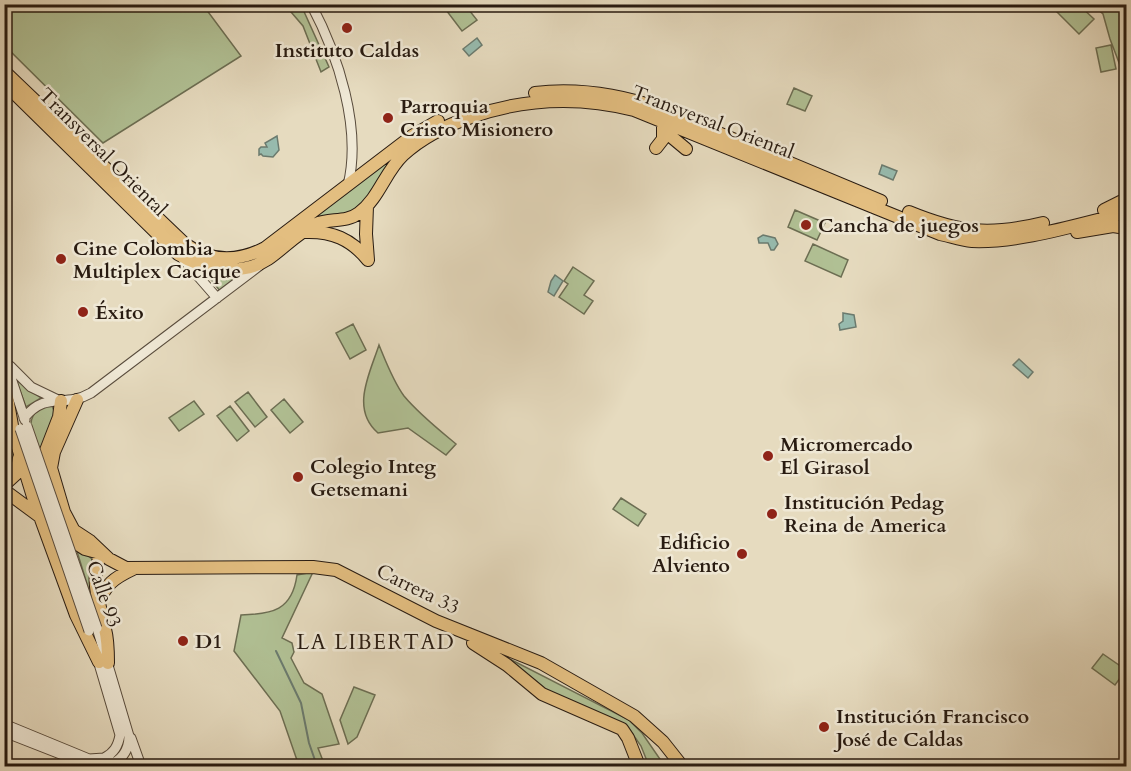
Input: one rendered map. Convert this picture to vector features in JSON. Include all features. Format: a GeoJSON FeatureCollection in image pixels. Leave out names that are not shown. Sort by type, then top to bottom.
{"type":"FeatureCollection","features":[{"type":"Feature","properties":{"kind":"main road","name":"Transversal Oriental"},"geometry":{"type":"LineString","coordinates":[[4,71],[185,244],[203,255],[228,259],[245,256],[272,243],[421,130],[447,117],[519,95],[574,91],[627,98],[648,104],[920,217],[954,228],[983,232],[1014,230],[1126,205]]}},
{"type":"Feature","properties":{"kind":"main road","name":"Transversal Oriental"},"geometry":{"type":"LineString","coordinates":[[4,83],[178,254],[195,263],[223,268],[252,266],[267,259],[318,223],[351,218],[367,206],[394,165],[415,145],[441,129],[497,108],[532,102],[574,100],[619,106],[940,234],[969,241],[994,241],[1026,236],[1126,213]]}},
{"type":"Feature","properties":{"kind":"main road"},"geometry":{"type":"LineString","coordinates":[[4,89],[26,103]]}},
{"type":"Feature","properties":{"kind":"main road"},"geometry":{"type":"LineString","coordinates":[[656,148],[663,139],[661,123]]}},
{"type":"Feature","properties":{"kind":"main road"},"geometry":{"type":"LineString","coordinates":[[661,123],[673,140],[686,149]]}},
{"type":"Feature","properties":{"kind":"main road"},"geometry":{"type":"LineString","coordinates":[[1104,210],[1126,199]]}},
{"type":"Feature","properties":{"kind":"main road"},"geometry":{"type":"LineString","coordinates":[[304,232],[326,233],[345,238],[368,260],[367,206]]}},
{"type":"Feature","properties":{"kind":"main road"},"geometry":{"type":"LineString","coordinates":[[1026,236],[1056,236],[1113,226],[1126,228]]}},
{"type":"Feature","properties":{"kind":"main road"},"geometry":{"type":"LineString","coordinates":[[5,385],[20,454],[40,517],[76,615],[103,662]]}},
{"type":"Feature","properties":{"kind":"main road"},"geometry":{"type":"LineString","coordinates":[[74,530],[64,512],[51,465],[68,417],[78,400]]}},
{"type":"Feature","properties":{"kind":"main road"},"geometry":{"type":"LineString","coordinates":[[51,465],[45,453],[59,417],[61,401],[68,406],[68,417]]}},
{"type":"Feature","properties":{"kind":"main road"},"geometry":{"type":"LineString","coordinates":[[4,485],[16,474],[20,454]]}},
{"type":"Feature","properties":{"kind":"main road","name":"Carrera 33"},"geometry":{"type":"LineString","coordinates":[[4,490],[51,527],[85,549],[101,554],[121,566],[133,569],[326,568],[336,570],[431,619],[541,663],[634,716],[663,742],[682,766]]}},
{"type":"Feature","properties":{"kind":"main road","name":"Carrera 33"},"geometry":{"type":"LineString","coordinates":[[40,517],[55,518],[90,541],[101,554]]}},
{"type":"Feature","properties":{"kind":"main road"},"geometry":{"type":"LineString","coordinates":[[101,554],[95,575],[99,606],[105,628],[103,662]]}},
{"type":"Feature","properties":{"kind":"main road"},"geometry":{"type":"LineString","coordinates":[[99,606],[105,588],[116,578],[133,569]]}},
{"type":"Feature","properties":{"kind":"main road"},"geometry":{"type":"LineString","coordinates":[[462,632],[542,694],[622,729],[639,766]]}},
{"type":"Feature","properties":{"kind":"street"},"geometry":{"type":"LineString","coordinates":[[311,4],[341,78],[349,115],[352,154],[348,184]]}},
{"type":"Feature","properties":{"kind":"street"},"geometry":{"type":"LineString","coordinates":[[352,154],[359,163],[371,167]]}},
{"type":"Feature","properties":{"kind":"street"},"geometry":{"type":"LineString","coordinates":[[178,254],[217,298]]}},
{"type":"Feature","properties":{"kind":"street"},"geometry":{"type":"LineString","coordinates":[[24,424],[38,404],[49,401],[78,400],[106,383],[267,259]]}},
{"type":"Feature","properties":{"kind":"street"},"geometry":{"type":"LineString","coordinates":[[5,358],[25,382],[61,401]]}},
{"type":"Feature","properties":{"kind":"street"},"geometry":{"type":"LineString","coordinates":[[5,358],[24,424]]}},
{"type":"Feature","properties":{"kind":"street"},"geometry":{"type":"LineString","coordinates":[[5,385],[24,424]]}},
{"type":"Feature","properties":{"kind":"street","name":"Calle 93"},"geometry":{"type":"LineString","coordinates":[[24,424],[103,662],[120,735],[111,764]]}},
{"type":"Feature","properties":{"kind":"street","name":"Calle 93"},"geometry":{"type":"LineString","coordinates":[[103,662],[141,766]]}},
{"type":"Feature","properties":{"kind":"street"},"geometry":{"type":"LineString","coordinates":[[4,724],[89,759],[111,764],[127,749],[129,731]]}},
{"type":"Feature","properties":{"kind":"street"},"geometry":{"type":"LineString","coordinates":[[4,732],[91,766]]}},
{"type":"Feature","properties":{"kind":"green space"},"geometry":{"type":"Polygon","coordinates":[[[4,5],[203,5],[241,56],[103,143],[9,50],[5,56],[4,5]]]}},
{"type":"Feature","properties":{"kind":"green space"},"geometry":{"type":"Polygon","coordinates":[[[285,5],[301,5],[329,67],[321,72],[303,26],[285,5]]]}},
{"type":"Feature","properties":{"kind":"green space"},"geometry":{"type":"Polygon","coordinates":[[[465,5],[477,20],[462,31],[443,6],[465,5]]]}},
{"type":"Feature","properties":{"kind":"green space"},"geometry":{"type":"Polygon","coordinates":[[[1052,5],[1079,5],[1094,19],[1079,34],[1052,5]]]}},
{"type":"Feature","properties":{"kind":"green space"},"geometry":{"type":"Polygon","coordinates":[[[1093,5],[1126,5],[1126,81],[1103,14],[1093,5]]]}},
{"type":"Feature","properties":{"kind":"green space"},"geometry":{"type":"Polygon","coordinates":[[[1111,45],[1116,69],[1101,72],[1096,48],[1111,45]]]}},
{"type":"Feature","properties":{"kind":"green space"},"geometry":{"type":"Polygon","coordinates":[[[794,88],[812,96],[805,111],[787,104],[794,88]]]}},
{"type":"Feature","properties":{"kind":"green space"},"geometry":{"type":"Polygon","coordinates":[[[401,150],[365,203],[354,211],[304,224],[401,150]]]}},
{"type":"Feature","properties":{"kind":"green space","name":"Cancha de juegos"},"geometry":{"type":"Polygon","coordinates":[[[795,210],[825,223],[817,240],[788,227],[795,210]]]}},
{"type":"Feature","properties":{"kind":"green space"},"geometry":{"type":"Polygon","coordinates":[[[813,244],[848,260],[841,277],[805,261],[813,244]]]}},
{"type":"Feature","properties":{"kind":"green space"},"geometry":{"type":"Polygon","coordinates":[[[573,267],[594,281],[584,295],[593,301],[584,314],[559,297],[568,284],[564,281],[573,267]]]}},
{"type":"Feature","properties":{"kind":"green space"},"geometry":{"type":"Polygon","coordinates":[[[203,269],[244,272],[220,291],[203,269]]]}},
{"type":"Feature","properties":{"kind":"green space"},"geometry":{"type":"Polygon","coordinates":[[[353,324],[366,350],[350,359],[336,333],[353,324]]]}},
{"type":"Feature","properties":{"kind":"green space"},"geometry":{"type":"Polygon","coordinates":[[[379,345],[393,378],[404,396],[456,444],[446,455],[408,428],[378,433],[370,423],[365,413],[365,391],[379,345]]]}},
{"type":"Feature","properties":{"kind":"green space"},"geometry":{"type":"Polygon","coordinates":[[[16,380],[41,398],[26,407],[16,380]]]}},
{"type":"Feature","properties":{"kind":"green space"},"geometry":{"type":"Polygon","coordinates":[[[248,392],[267,417],[255,427],[235,402],[248,392]]]}},
{"type":"Feature","properties":{"kind":"green space"},"geometry":{"type":"Polygon","coordinates":[[[284,399],[303,422],[290,433],[271,410],[284,399]]]}},
{"type":"Feature","properties":{"kind":"green space"},"geometry":{"type":"Polygon","coordinates":[[[194,401],[204,414],[179,431],[169,418],[194,401]]]}},
{"type":"Feature","properties":{"kind":"green space"},"geometry":{"type":"Polygon","coordinates":[[[41,406],[52,406],[55,413],[41,452],[31,423],[41,406]]]}},
{"type":"Feature","properties":{"kind":"green space"},"geometry":{"type":"Polygon","coordinates":[[[230,406],[249,431],[237,441],[217,416],[230,406]]]}},
{"type":"Feature","properties":{"kind":"green space"},"geometry":{"type":"Polygon","coordinates":[[[13,447],[15,454],[13,472],[5,479],[5,463],[13,447]]]}},
{"type":"Feature","properties":{"kind":"green space"},"geometry":{"type":"Polygon","coordinates":[[[621,498],[646,514],[638,526],[613,509],[621,498]]]}},
{"type":"Feature","properties":{"kind":"green space"},"geometry":{"type":"Polygon","coordinates":[[[75,545],[92,559],[90,585],[92,600],[75,545]]]}},
{"type":"Feature","properties":{"kind":"green space"},"geometry":{"type":"Polygon","coordinates":[[[313,572],[282,638],[292,643],[294,652],[291,658],[304,683],[322,694],[339,744],[318,748],[325,766],[299,766],[280,711],[234,651],[241,615],[262,613],[279,608],[290,596],[297,575],[313,572]]]}},
{"type":"Feature","properties":{"kind":"green space"},"geometry":{"type":"Polygon","coordinates":[[[496,652],[629,720],[642,733],[664,765],[649,766],[641,746],[628,727],[541,688],[496,652]]]}},
{"type":"Feature","properties":{"kind":"green space"},"geometry":{"type":"Polygon","coordinates":[[[1103,654],[1126,670],[1115,685],[1092,668],[1103,654]]]}},
{"type":"Feature","properties":{"kind":"green space"},"geometry":{"type":"Polygon","coordinates":[[[354,687],[375,695],[357,737],[348,744],[340,720],[354,687]]]}},
{"type":"Feature","properties":{"kind":"water"},"geometry":{"type":"Polygon","coordinates":[[[477,38],[482,45],[469,56],[463,49],[477,38]]]}},
{"type":"Feature","properties":{"kind":"water"},"geometry":{"type":"Polygon","coordinates":[[[277,136],[279,150],[273,157],[259,155],[259,149],[267,147],[265,143],[277,136]]]}},
{"type":"Feature","properties":{"kind":"water"},"geometry":{"type":"Polygon","coordinates":[[[882,165],[897,171],[893,180],[879,174],[882,165]]]}},
{"type":"Feature","properties":{"kind":"water"},"geometry":{"type":"Polygon","coordinates":[[[763,235],[775,238],[778,244],[774,250],[771,250],[768,243],[759,243],[758,238],[763,235]]]}},
{"type":"Feature","properties":{"kind":"water"},"geometry":{"type":"Polygon","coordinates":[[[555,275],[563,281],[554,296],[548,292],[555,275]]]}},
{"type":"Feature","properties":{"kind":"water"},"geometry":{"type":"Polygon","coordinates":[[[843,313],[854,315],[856,327],[840,330],[839,324],[843,321],[843,313]]]}},
{"type":"Feature","properties":{"kind":"water"},"geometry":{"type":"Polygon","coordinates":[[[1019,359],[1033,372],[1028,378],[1013,365],[1019,359]]]}},
{"type":"Feature","properties":{"kind":"waterway"},"geometry":{"type":"LineString","coordinates":[[1121,4],[1126,32]]}},
{"type":"Feature","properties":{"kind":"waterway"},"geometry":{"type":"LineString","coordinates":[[276,651],[301,703],[309,743],[317,766]]}},
{"type":"Feature","properties":{"kind":"place","name":"Instituto Caldas"},"geometry":{"type":"Point","coordinates":[347,28]}},
{"type":"Feature","properties":{"kind":"place","name":"Parroquia Cristo Misionero"},"geometry":{"type":"Point","coordinates":[388,118]}},
{"type":"Feature","properties":{"kind":"place","name":"Cancha de juegos"},"geometry":{"type":"Point","coordinates":[806,225]}},
{"type":"Feature","properties":{"kind":"place","name":"Cine Colombia Multiplex Cacique"},"geometry":{"type":"Point","coordinates":[61,259]}},
{"type":"Feature","properties":{"kind":"place","name":"Éxito"},"geometry":{"type":"Point","coordinates":[83,312]}},
{"type":"Feature","properties":{"kind":"place","name":"Micromercado El Girasol"},"geometry":{"type":"Point","coordinates":[768,456]}},
{"type":"Feature","properties":{"kind":"place","name":"Colegio Integ Getsemani"},"geometry":{"type":"Point","coordinates":[298,477]}},
{"type":"Feature","properties":{"kind":"place","name":"Institución Pedag Reina de America"},"geometry":{"type":"Point","coordinates":[772,514]}},
{"type":"Feature","properties":{"kind":"place","name":"Edificio Alviento"},"geometry":{"type":"Point","coordinates":[742,554]}},
{"type":"Feature","properties":{"kind":"place","name":"D1"},"geometry":{"type":"Point","coordinates":[183,641]}},
{"type":"Feature","properties":{"kind":"place","name":"Institución Francisco José de Caldas"},"geometry":{"type":"Point","coordinates":[824,727]}},
{"type":"Feature","properties":{"kind":"district","name":"LA LIBERTAD"},"geometry":{"type":"Point","coordinates":[376,642]}}]}
